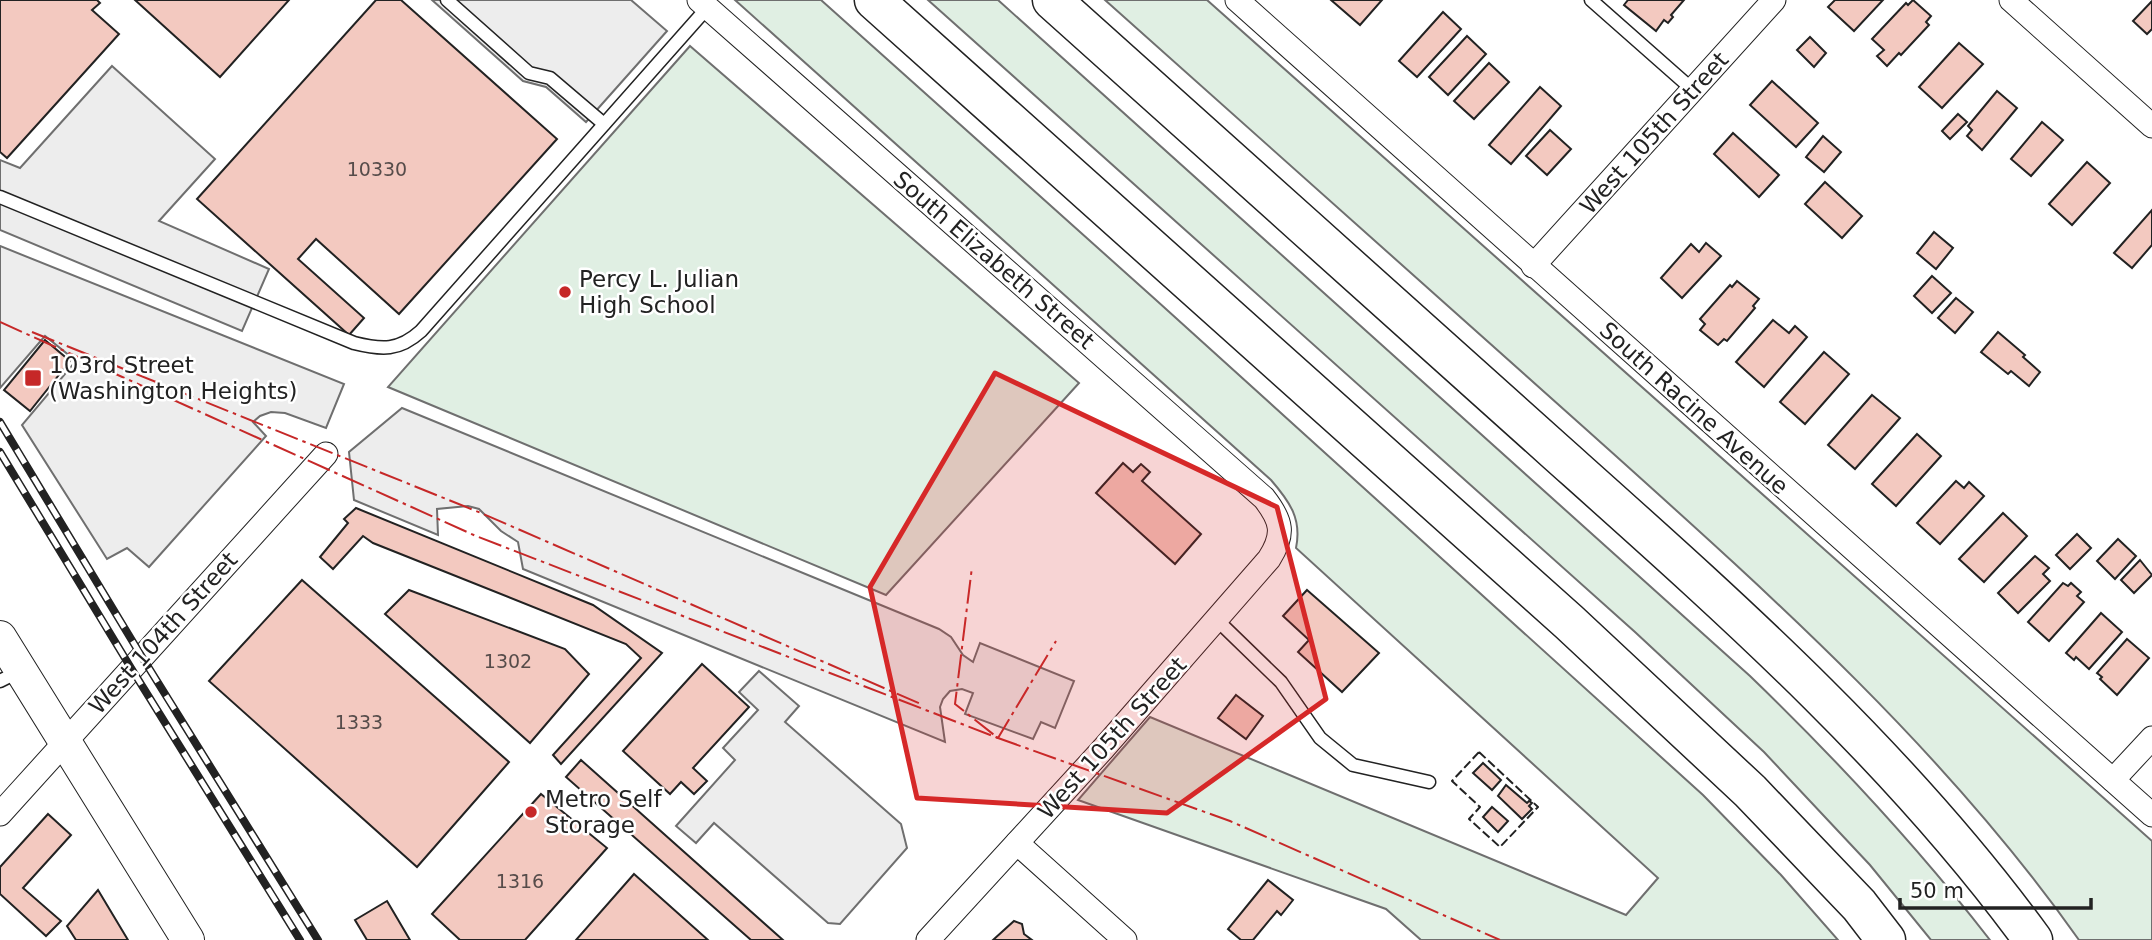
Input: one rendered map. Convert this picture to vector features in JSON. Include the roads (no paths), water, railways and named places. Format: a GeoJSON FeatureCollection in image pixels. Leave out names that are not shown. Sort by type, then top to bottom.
{"type":"FeatureCollection","features":[{"type":"Feature","properties":{"kind":"highway"},"geometry":{"type":"LineString","coordinates":[[874,0],[1569,622],[1750,791],[1859,905],[1886,940]]}},
{"type":"Feature","properties":{"kind":"highway"},"geometry":{"type":"LineString","coordinates":[[1052,0],[1796,670],[1902,779],[1997,890],[2033,940]]}},
{"type":"Feature","properties":{"kind":"main road"},"geometry":{"type":"LineString","coordinates":[[0,637],[10,676],[64,742],[185,939]]}},
{"type":"Feature","properties":{"kind":"street","name":"West 105th Street"},"geometry":{"type":"LineString","coordinates":[[1533,266],[1774,0]]}},
{"type":"Feature","properties":{"kind":"street"},"geometry":{"type":"LineString","coordinates":[[2011,0],[2152,126]]}},
{"type":"Feature","properties":{"kind":"street","name":"South Racine Avenue"},"geometry":{"type":"LineString","coordinates":[[1245,3],[1533,266],[2152,815]]}},
{"type":"Feature","properties":{"kind":"street","name":"South Elizabeth Street"},"geometry":{"type":"LineString","coordinates":[[704,4],[1264,498],[1276,513],[1280,527]]}},
{"type":"Feature","properties":{"kind":"street","name":"West 104th Street"},"geometry":{"type":"LineString","coordinates":[[0,814],[326,454]]}},
{"type":"Feature","properties":{"kind":"street","name":"West 105th Street"},"geometry":{"type":"LineString","coordinates":[[928,940],[1103,749],[1269,559],[1279,544],[1280,527]]}},
{"type":"Feature","properties":{"kind":"street"},"geometry":{"type":"LineString","coordinates":[[2113,780],[2152,738]]}},
{"type":"Feature","properties":{"kind":"street"},"geometry":{"type":"LineString","coordinates":[[1017,843],[1125,940]]}},
{"type":"Feature","properties":{"kind":"lane"},"geometry":{"type":"LineString","coordinates":[[447,0],[529,73],[550,78],[604,124]]}},
{"type":"Feature","properties":{"kind":"lane"},"geometry":{"type":"LineString","coordinates":[[1591,0],[1693,90]]}},
{"type":"Feature","properties":{"kind":"lane"},"geometry":{"type":"LineString","coordinates":[[0,197],[354,343],[385,348],[408,342],[421,331],[604,124],[704,4]]}},
{"type":"Feature","properties":{"kind":"lane"},"geometry":{"type":"LineString","coordinates":[[1216,619],[1281,682],[1320,738],[1353,765],[1429,782]]}},
{"type":"Feature","properties":{"kind":"railway"},"geometry":{"type":"LineString","coordinates":[[0,422],[318,940]]}},
{"type":"Feature","properties":{"kind":"railway"},"geometry":{"type":"LineString","coordinates":[[0,452],[300,940]]}},
{"type":"Feature","properties":{"kind":"place","name":"Percy L. Julian High School"},"geometry":{"type":"Point","coordinates":[565,292]}},
{"type":"Feature","properties":{"kind":"place","name":"103rd Street (Washington Heights)"},"geometry":{"type":"Point","coordinates":[33,378]}},
{"type":"Feature","properties":{"kind":"place","name":"Metro Self Storage"},"geometry":{"type":"Point","coordinates":[531,812]}}]}
